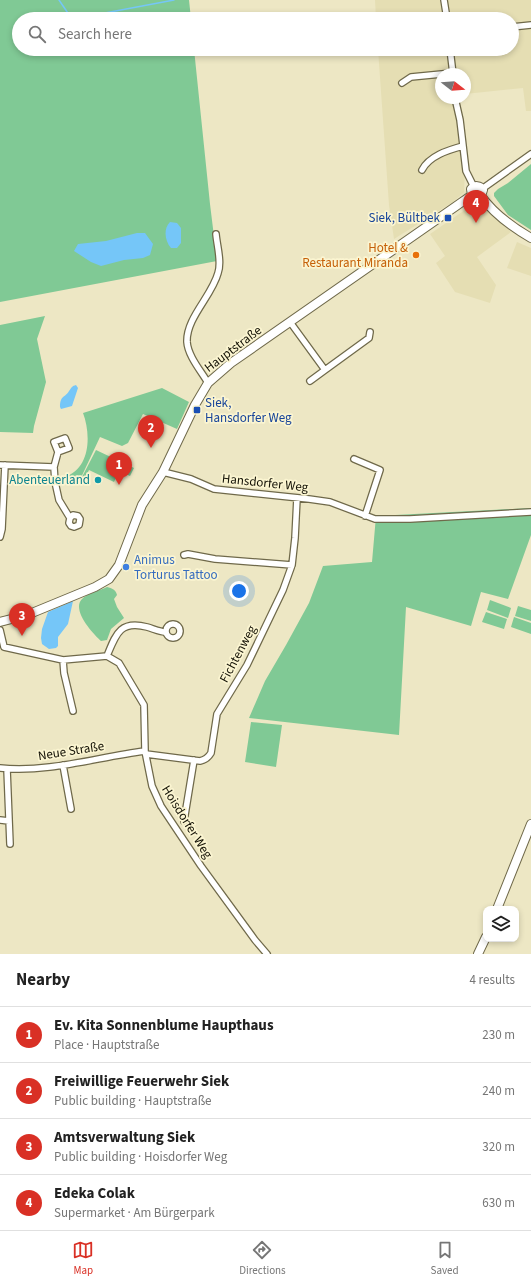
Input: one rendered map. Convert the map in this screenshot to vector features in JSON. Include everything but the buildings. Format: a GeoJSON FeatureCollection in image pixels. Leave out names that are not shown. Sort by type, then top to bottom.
{"type":"FeatureCollection","features":[{"type":"Feature","properties":{"kind":"street"},"geometry":{"type":"LineString","coordinates":[[444,0],[446,12]]}},
{"type":"Feature","properties":{"kind":"street"},"geometry":{"type":"LineString","coordinates":[[519,27],[531,25]]}},
{"type":"Feature","properties":{"kind":"street"},"geometry":{"type":"LineString","coordinates":[[451,56],[452,68]]}},
{"type":"Feature","properties":{"kind":"street"},"geometry":{"type":"LineString","coordinates":[[402,83],[411,77],[435,75]]}},
{"type":"Feature","properties":{"kind":"street"},"geometry":{"type":"LineString","coordinates":[[456,104],[460,120],[466,171],[470,180],[495,212],[531,238]]}},
{"type":"Feature","properties":{"kind":"street"},"geometry":{"type":"LineString","coordinates":[[422,170],[424,165],[438,155],[463,146]]}},
{"type":"Feature","properties":{"kind":"street"},"geometry":{"type":"LineString","coordinates":[[479,190],[531,154]]}},
{"type":"Feature","properties":{"kind":"street","name":"Hauptstraße"},"geometry":{"type":"LineString","coordinates":[[0,622],[27,615],[95,587],[109,579],[119,565],[142,505],[163,472],[195,405],[208,383],[226,367],[472,195],[471,189],[479,190]]}},
{"type":"Feature","properties":{"kind":"street"},"geometry":{"type":"LineString","coordinates":[[208,383],[191,355],[187,343],[190,326],[219,272],[216,234]]}},
{"type":"Feature","properties":{"kind":"street"},"geometry":{"type":"LineString","coordinates":[[290,322],[325,370]]}},
{"type":"Feature","properties":{"kind":"street"},"geometry":{"type":"LineString","coordinates":[[310,382],[369,338],[370,332]]}},
{"type":"Feature","properties":{"kind":"street"},"geometry":{"type":"LineString","coordinates":[[58,452],[54,467],[56,491],[70,518]]}},
{"type":"Feature","properties":{"kind":"street"},"geometry":{"type":"LineString","coordinates":[[354,459],[380,470],[365,516]]}},
{"type":"Feature","properties":{"kind":"street"},"geometry":{"type":"LineString","coordinates":[[0,537],[2,529],[3,465],[54,467]]}},
{"type":"Feature","properties":{"kind":"street","name":"Hansdorfer Weg"},"geometry":{"type":"LineString","coordinates":[[163,472],[191,479],[214,489],[330,502],[375,519],[410,519],[531,512]]}},
{"type":"Feature","properties":{"kind":"street","name":"Fichtenweg"},"geometry":{"type":"LineString","coordinates":[[194,760],[204,760],[208,758],[217,714],[247,665],[283,590],[292,565],[297,498]]}},
{"type":"Feature","properties":{"kind":"street"},"geometry":{"type":"LineString","coordinates":[[184,555],[188,554],[215,559],[292,565]]}},
{"type":"Feature","properties":{"kind":"street"},"geometry":{"type":"LineString","coordinates":[[0,630],[2,647],[63,660],[107,656],[118,633],[126,626],[134,625],[166,632]]}},
{"type":"Feature","properties":{"kind":"street","name":"Hoisdorfer Weg"},"geometry":{"type":"LineString","coordinates":[[107,656],[119,663],[144,705],[145,752],[152,786],[161,806],[201,866],[255,940],[267,954]]}},
{"type":"Feature","properties":{"kind":"street"},"geometry":{"type":"LineString","coordinates":[[63,660],[64,673],[73,710]]}},
{"type":"Feature","properties":{"kind":"street"},"geometry":{"type":"LineString","coordinates":[[145,752],[194,760],[184,821]]}},
{"type":"Feature","properties":{"kind":"street","name":"Neue Straße"},"geometry":{"type":"LineString","coordinates":[[0,768],[7,769],[63,765],[121,754],[145,752]]}},
{"type":"Feature","properties":{"kind":"street"},"geometry":{"type":"LineString","coordinates":[[63,765],[71,809]]}},
{"type":"Feature","properties":{"kind":"street"},"geometry":{"type":"LineString","coordinates":[[7,769],[10,844]]}},
{"type":"Feature","properties":{"kind":"street"},"geometry":{"type":"LineString","coordinates":[[0,820],[9,821]]}},
{"type":"Feature","properties":{"kind":"street"},"geometry":{"type":"LineString","coordinates":[[498,906],[531,824]]}},
{"type":"Feature","properties":{"kind":"street"},"geometry":{"type":"LineString","coordinates":[[478,954],[484,942]]}},
{"type":"Feature","properties":{"kind":"shaded area"},"geometry":{"type":"Polygon","coordinates":[[[375,0],[531,0],[531,111],[526,111],[523,88],[471,93],[471,68],[435,68],[435,104],[456,104],[465,170],[464,192],[453,202],[394,239],[389,205],[378,56],[519,56],[519,12],[376,12],[375,0]]]}},
{"type":"Feature","properties":{"kind":"shaded area"},"geometry":{"type":"Polygon","coordinates":[[[478,201],[511,232],[477,257],[496,285],[490,303],[455,292],[436,263],[445,256],[430,234],[478,201]]]}},
{"type":"Feature","properties":{"kind":"shaded area"},"geometry":{"type":"Polygon","coordinates":[[[517,242],[531,248],[531,276],[507,268],[517,242]]]}},
{"type":"Feature","properties":{"kind":"green space"},"geometry":{"type":"Polygon","coordinates":[[[0,0],[189,0],[190,12],[12,12],[12,56],[195,56],[217,261],[0,302],[0,0]]]}},
{"type":"Feature","properties":{"kind":"green space"},"geometry":{"type":"Polygon","coordinates":[[[531,164],[531,230],[508,215],[494,196],[494,193],[531,164]]]}},
{"type":"Feature","properties":{"kind":"green space"},"geometry":{"type":"Polygon","coordinates":[[[45,316],[37,339],[46,382],[33,433],[0,432],[0,325],[45,316]]]}},
{"type":"Feature","properties":{"kind":"green space"},"geometry":{"type":"Polygon","coordinates":[[[162,388],[189,402],[177,429],[143,414],[128,443],[122,446],[100,437],[78,484],[64,477],[73,473],[79,467],[87,450],[88,440],[86,421],[83,413],[162,388]]]}},
{"type":"Feature","properties":{"kind":"green space"},"geometry":{"type":"Polygon","coordinates":[[[96,450],[134,468],[130,476],[119,471],[114,482],[89,470],[85,478],[82,477],[96,450]]]}},
{"type":"Feature","properties":{"kind":"green space"},"geometry":{"type":"Polygon","coordinates":[[[531,508],[531,535],[508,599],[481,592],[471,626],[406,607],[399,735],[249,718],[265,681],[309,603],[323,566],[372,562],[376,516],[531,508]]]}},
{"type":"Feature","properties":{"kind":"green space"},"geometry":{"type":"Polygon","coordinates":[[[107,587],[116,592],[117,595],[114,599],[124,618],[111,629],[107,640],[101,641],[84,622],[79,609],[79,604],[87,595],[107,587]]]}},
{"type":"Feature","properties":{"kind":"green space"},"geometry":{"type":"Polygon","coordinates":[[[490,600],[511,608],[508,618],[487,610],[490,600]]]}},
{"type":"Feature","properties":{"kind":"green space"},"geometry":{"type":"Polygon","coordinates":[[[518,606],[531,610],[531,621],[515,616],[518,606]]]}},
{"type":"Feature","properties":{"kind":"green space"},"geometry":{"type":"Polygon","coordinates":[[[486,612],[507,619],[504,629],[482,622],[486,612]]]}},
{"type":"Feature","properties":{"kind":"green space"},"geometry":{"type":"Polygon","coordinates":[[[514,617],[531,623],[531,634],[511,627],[514,617]]]}},
{"type":"Feature","properties":{"kind":"green space"},"geometry":{"type":"Polygon","coordinates":[[[251,722],[282,725],[276,767],[245,762],[251,722]]]}},
{"type":"Feature","properties":{"kind":"water"},"geometry":{"type":"Polygon","coordinates":[[[170,222],[177,223],[181,228],[181,243],[177,248],[171,248],[166,239],[166,228],[170,222]]]}},
{"type":"Feature","properties":{"kind":"water"},"geometry":{"type":"Polygon","coordinates":[[[137,233],[145,233],[153,244],[150,255],[143,258],[124,260],[101,266],[91,262],[74,251],[78,244],[106,241],[137,233]]]}},
{"type":"Feature","properties":{"kind":"water"},"geometry":{"type":"Polygon","coordinates":[[[76,385],[78,388],[72,406],[61,409],[60,403],[62,399],[72,387],[76,385]]]}},
{"type":"Feature","properties":{"kind":"water"},"geometry":{"type":"Polygon","coordinates":[[[73,601],[68,624],[58,637],[58,646],[56,648],[49,649],[42,644],[41,638],[42,629],[48,612],[73,601]]]}},
{"type":"Feature","properties":{"kind":"waterway"},"geometry":{"type":"LineString","coordinates":[[59,0],[67,12]]}},
{"type":"Feature","properties":{"kind":"waterway"},"geometry":{"type":"LineString","coordinates":[[110,12],[174,0]]}},
{"type":"Feature","properties":{"kind":"place","name":"Siek, Bültbek"},"geometry":{"type":"Point","coordinates":[448,218]}},
{"type":"Feature","properties":{"kind":"place","name":"Edeka Colak"},"geometry":{"type":"Point","coordinates":[476,223]}},
{"type":"Feature","properties":{"kind":"place","name":"Hotel & Restaurant Miranda"},"geometry":{"type":"Point","coordinates":[416,255]}},
{"type":"Feature","properties":{"kind":"place","name":"Siek, Hansdorfer Weg"},"geometry":{"type":"Point","coordinates":[197,410]}},
{"type":"Feature","properties":{"kind":"place","name":"Freiwillige Feuerwehr Siek"},"geometry":{"type":"Point","coordinates":[151,448]}},
{"type":"Feature","properties":{"kind":"place","name":"Abenteuerland"},"geometry":{"type":"Point","coordinates":[98,480]}},
{"type":"Feature","properties":{"kind":"place","name":"Ev. Kita Sonnenblume Haupthaus"},"geometry":{"type":"Point","coordinates":[119,485]}},
{"type":"Feature","properties":{"kind":"place","name":"Animus Torturus Tattoo"},"geometry":{"type":"Point","coordinates":[126,567]}},
{"type":"Feature","properties":{"kind":"place","name":"Amtsverwaltung Siek"},"geometry":{"type":"Point","coordinates":[22,636]}}]}
